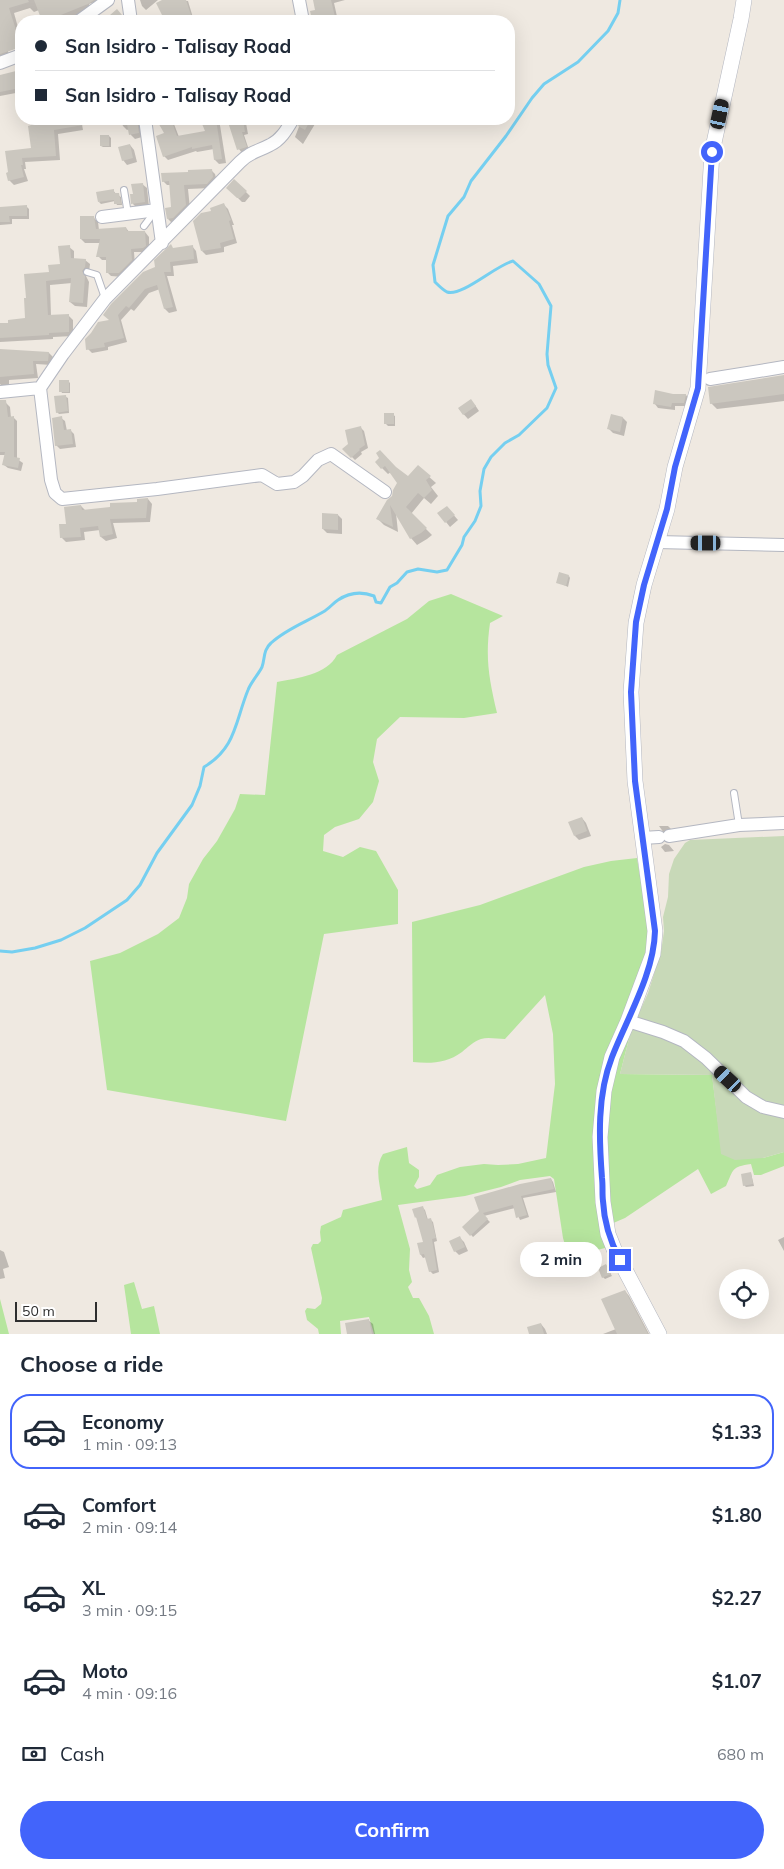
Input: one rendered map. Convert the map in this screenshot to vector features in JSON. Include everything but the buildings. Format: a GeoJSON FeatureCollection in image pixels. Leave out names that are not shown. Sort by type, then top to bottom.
{"type":"FeatureCollection","features":[{"type":"Feature","properties":{"kind":"street"},"geometry":{"type":"LineString","coordinates":[[87,15],[108,0]]}},
{"type":"Feature","properties":{"kind":"street"},"geometry":{"type":"LineString","coordinates":[[128,0],[130,15]]}},
{"type":"Feature","properties":{"kind":"street"},"geometry":{"type":"LineString","coordinates":[[299,0],[302,15]]}},
{"type":"Feature","properties":{"kind":"street"},"geometry":{"type":"LineString","coordinates":[[659,1334],[608,1234],[603,1202],[600,1137],[605,1080],[612,1057],[647,970],[655,942],[635,781],[631,692],[637,613],[667,509],[675,467],[694,406],[699,382],[712,152],[744,0]]}},
{"type":"Feature","properties":{"kind":"street"},"geometry":{"type":"LineString","coordinates":[[0,63],[15,57]]}},
{"type":"Feature","properties":{"kind":"street"},"geometry":{"type":"LineString","coordinates":[[146,125],[155,210],[162,243]]}},
{"type":"Feature","properties":{"kind":"street"},"geometry":{"type":"LineString","coordinates":[[289,125],[282,135],[271,145],[250,153],[105,299],[40,388],[51,480],[55,493],[62,498],[157,489],[262,475],[276,484],[294,482],[303,476],[318,460],[331,454],[385,492]]}},
{"type":"Feature","properties":{"kind":"street"},"geometry":{"type":"LineString","coordinates":[[102,217],[155,210]]}},
{"type":"Feature","properties":{"kind":"street"},"geometry":{"type":"LineString","coordinates":[[710,379],[784,367]]}},
{"type":"Feature","properties":{"kind":"street"},"geometry":{"type":"LineString","coordinates":[[0,392],[40,388]]}},
{"type":"Feature","properties":{"kind":"street"},"geometry":{"type":"LineString","coordinates":[[657,542],[784,546]]}},
{"type":"Feature","properties":{"kind":"street"},"geometry":{"type":"LineString","coordinates":[[642,838],[664,837],[739,825],[784,823]]}},
{"type":"Feature","properties":{"kind":"street"},"geometry":{"type":"LineString","coordinates":[[628,1021],[684,1041],[706,1058],[746,1097],[763,1106],[784,1112]]}},
{"type":"Feature","properties":{"kind":"lane"},"geometry":{"type":"LineString","coordinates":[[124,190],[128,214]]}},
{"type":"Feature","properties":{"kind":"lane"},"geometry":{"type":"LineString","coordinates":[[144,226],[155,210]]}},
{"type":"Feature","properties":{"kind":"lane"},"geometry":{"type":"LineString","coordinates":[[87,272],[97,275],[105,299]]}},
{"type":"Feature","properties":{"kind":"lane"},"geometry":{"type":"LineString","coordinates":[[734,793],[739,825]]}},
{"type":"Feature","properties":{"kind":"green space"},"geometry":{"type":"Polygon","coordinates":[[[451,594],[503,616],[490,623],[488,647],[492,690],[497,713],[464,718],[400,717],[377,739],[373,762],[379,781],[373,802],[359,819],[335,827],[324,835],[323,851],[343,857],[360,847],[376,851],[398,890],[398,924],[324,934],[286,1121],[107,1090],[90,961],[120,953],[158,934],[179,918],[187,898],[189,884],[203,859],[217,841],[235,809],[240,794],[265,795],[277,682],[319,671],[332,662],[337,655],[407,619],[429,601],[451,594]]]}},
{"type":"Feature","properties":{"kind":"green space"},"geometry":{"type":"Polygon","coordinates":[[[784,836],[784,1152],[763,1158],[735,1160],[721,1154],[712,1075],[620,1074],[631,1031],[648,993],[661,952],[664,931],[663,917],[668,897],[669,874],[674,859],[685,843],[690,840],[784,836]]]}},
{"type":"Feature","properties":{"kind":"green space"},"geometry":{"type":"Polygon","coordinates":[[[637,858],[651,942],[601,1070],[609,1247],[585,1253],[587,1259],[570,1262],[563,1238],[554,1179],[550,1176],[520,1180],[465,1196],[398,1205],[410,1249],[409,1270],[412,1282],[408,1287],[413,1298],[419,1298],[429,1316],[434,1334],[374,1334],[369,1317],[340,1321],[341,1334],[319,1334],[318,1329],[307,1320],[305,1311],[307,1308],[315,1309],[321,1304],[322,1298],[311,1248],[313,1244],[318,1244],[321,1241],[321,1226],[341,1217],[343,1210],[382,1200],[378,1170],[383,1154],[407,1147],[409,1163],[419,1170],[419,1177],[414,1186],[417,1189],[430,1185],[437,1175],[460,1167],[484,1164],[518,1164],[546,1158],[555,1084],[553,1034],[545,995],[505,1039],[481,1039],[445,1061],[432,1063],[413,1062],[412,922],[480,905],[584,867],[637,858]]]}},
{"type":"Feature","properties":{"kind":"green space"},"geometry":{"type":"Polygon","coordinates":[[[631,1031],[620,1074],[712,1075],[722,1154],[763,1158],[784,1152],[784,1166],[761,1175],[754,1175],[751,1164],[740,1166],[732,1172],[726,1186],[711,1194],[698,1169],[625,1218],[611,1224],[604,1149],[614,1068],[631,1031]]]}},
{"type":"Feature","properties":{"kind":"green space"},"geometry":{"type":"Polygon","coordinates":[[[134,1282],[142,1309],[154,1306],[160,1334],[131,1334],[124,1285],[134,1282]]]}},
{"type":"Feature","properties":{"kind":"green space"},"geometry":{"type":"Polygon","coordinates":[[[0,1299],[9,1334],[0,1334],[0,1299]]]}},
{"type":"Feature","properties":{"kind":"waterway"},"geometry":{"type":"LineString","coordinates":[[515,123],[544,84],[578,62],[608,31],[618,13],[620,0]]}},
{"type":"Feature","properties":{"kind":"waterway"},"geometry":{"type":"LineString","coordinates":[[0,951],[12,952],[35,948],[61,940],[85,928],[127,900],[140,885],[157,853],[192,805],[200,786],[204,767],[215,760],[229,743],[248,690],[262,667],[265,652],[271,643],[325,611],[336,601],[347,595],[356,593],[369,594],[374,596],[376,602],[381,603],[390,587],[397,583],[407,572],[418,569],[437,572],[447,570],[462,545],[464,537],[475,521],[481,506],[480,491],[484,469],[491,457],[505,443],[519,435],[547,408],[556,388],[548,365],[547,354],[551,306],[539,284],[513,261],[461,290],[447,292],[435,282],[433,265],[448,216],[464,197],[471,181],[514,125]]}},
{"type":"Feature","properties":{"kind":"route"},"geometry":{"type":"LineString","coordinates":[[620,1260],[608,1234],[602,1195],[603,1181],[600,1159],[601,1116],[607,1070],[645,978],[655,942],[635,781],[631,692],[636,622],[644,585],[667,509],[675,467],[694,406],[700,377],[712,152]]}}]}
